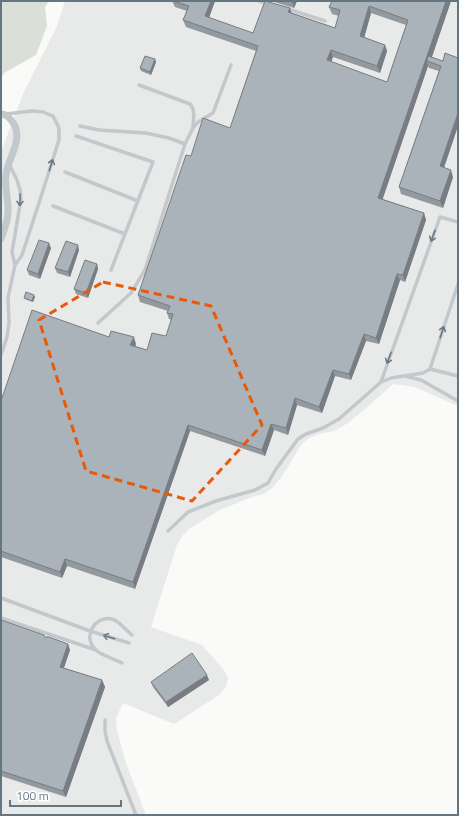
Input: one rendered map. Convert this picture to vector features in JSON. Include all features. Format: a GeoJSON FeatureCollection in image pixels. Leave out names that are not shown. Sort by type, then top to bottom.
{"type":"FeatureCollection","features":[{"type":"Feature","properties":{"kind":"street"},"geometry":{"type":"LineString","coordinates":[[1,239],[8,214],[6,173],[17,141],[15,125],[3,114]]}},
{"type":"Feature","properties":{"kind":"lane"},"geometry":{"type":"LineString","coordinates":[[260,1],[274,5]]}},
{"type":"Feature","properties":{"kind":"lane"},"geometry":{"type":"LineString","coordinates":[[281,8],[325,21]]}},
{"type":"Feature","properties":{"kind":"lane"},"geometry":{"type":"LineString","coordinates":[[98,323],[131,293],[145,270],[185,144],[193,128],[198,122],[213,113],[231,65]]}},
{"type":"Feature","properties":{"kind":"lane"},"geometry":{"type":"LineString","coordinates":[[139,85],[190,104],[194,112],[193,128]]}},
{"type":"Feature","properties":{"kind":"lane"},"geometry":{"type":"LineString","coordinates":[[1,355],[7,337],[9,323],[8,298],[15,265],[22,255],[40,203],[59,140],[59,128],[53,116],[43,112],[32,111],[3,114]]}},
{"type":"Feature","properties":{"kind":"lane"},"geometry":{"type":"LineString","coordinates":[[80,126],[98,130],[146,133],[169,138],[185,144]]}},
{"type":"Feature","properties":{"kind":"lane"},"geometry":{"type":"LineString","coordinates":[[76,136],[153,162],[111,270]]}},
{"type":"Feature","properties":{"kind":"lane"},"geometry":{"type":"LineString","coordinates":[[9,164],[17,180],[21,199],[12,252],[15,265]]}},
{"type":"Feature","properties":{"kind":"lane"},"geometry":{"type":"LineString","coordinates":[[65,172],[138,201]]}},
{"type":"Feature","properties":{"kind":"lane"},"geometry":{"type":"LineString","coordinates":[[1,180],[6,173]]}},
{"type":"Feature","properties":{"kind":"lane"},"geometry":{"type":"LineString","coordinates":[[53,206],[125,234]]}},
{"type":"Feature","properties":{"kind":"lane"},"geometry":{"type":"LineString","coordinates":[[381,382],[440,217],[458,222]]}},
{"type":"Feature","properties":{"kind":"lane"},"geometry":{"type":"LineString","coordinates":[[430,369],[458,284]]}},
{"type":"Feature","properties":{"kind":"lane"},"geometry":{"type":"LineString","coordinates":[[168,531],[188,512],[216,501],[255,490],[268,483],[276,469],[298,439],[339,419],[381,382],[391,378],[423,372],[430,369],[458,376]]}},
{"type":"Feature","properties":{"kind":"lane"},"geometry":{"type":"LineString","coordinates":[[402,376],[421,380],[458,402]]}},
{"type":"Feature","properties":{"kind":"lane"},"geometry":{"type":"LineString","coordinates":[[1,598],[90,631],[129,643]]}},
{"type":"Feature","properties":{"kind":"lane"},"geometry":{"type":"LineString","coordinates":[[1,618],[96,650],[122,663]]}},
{"type":"Feature","properties":{"kind":"lane"},"geometry":{"type":"LineString","coordinates":[[96,650],[91,643],[90,631],[96,623],[103,619],[112,619],[119,623],[132,635]]}},
{"type":"Feature","properties":{"kind":"lane"},"geometry":{"type":"LineString","coordinates":[[49,641],[51,635]]}},
{"type":"Feature","properties":{"kind":"lane"},"geometry":{"type":"LineString","coordinates":[[105,720],[107,741],[136,815]]}},
{"type":"Feature","properties":{"kind":"highlighted area"},"geometry":{"type":"Polygon","coordinates":[[[103,282],[211,306],[262,425],[192,501],[86,471],[39,320],[103,282]]]}},
{"type":"Feature","properties":{"kind":"shaded area"},"geometry":{"type":"Polygon","coordinates":[[[1,1],[49,1],[45,7],[47,26],[36,55],[4,73],[1,78],[1,1]]]}},
{"type":"Feature","properties":{"kind":"shaded area"},"geometry":{"type":"Polygon","coordinates":[[[65,1],[458,1],[458,406],[415,387],[393,384],[348,423],[334,431],[309,438],[301,445],[280,479],[264,494],[252,497],[220,510],[189,529],[182,536],[177,545],[151,627],[202,645],[224,670],[228,678],[226,687],[219,695],[174,724],[123,703],[116,718],[117,730],[126,763],[146,815],[1,815],[1,152],[23,94],[57,26],[65,1]]]}},
{"type":"Feature","properties":{"kind":"building"},"geometry":{"type":"Polygon","coordinates":[[[173,1],[211,1],[205,16],[253,33],[265,1],[290,8],[288,12],[335,28],[340,10],[329,7],[332,1],[446,1],[378,198],[424,213],[403,275],[397,274],[376,338],[364,334],[349,374],[333,370],[319,407],[295,398],[286,428],[271,424],[262,450],[188,425],[133,582],[65,559],[60,572],[1,551],[1,401],[32,310],[109,337],[111,331],[134,337],[130,345],[147,350],[152,333],[166,336],[173,314],[167,313],[170,306],[138,295],[186,155],[191,156],[203,118],[230,128],[258,46],[183,20],[189,6],[173,1]],[[369,6],[360,36],[385,45],[377,66],[331,50],[327,60],[387,82],[408,20],[369,6]]]}},
{"type":"Feature","properties":{"kind":"building"},"geometry":{"type":"Polygon","coordinates":[[[445,53],[458,58],[458,113],[440,166],[451,170],[440,201],[399,187],[441,66],[427,61],[428,56],[443,61],[445,53]]]}},
{"type":"Feature","properties":{"kind":"building"},"geometry":{"type":"Polygon","coordinates":[[[145,56],[155,59],[150,72],[140,68],[145,56]]]}},
{"type":"Feature","properties":{"kind":"building"},"geometry":{"type":"Polygon","coordinates":[[[39,240],[49,243],[38,274],[27,270],[39,240]]]}},
{"type":"Feature","properties":{"kind":"building"},"geometry":{"type":"Polygon","coordinates":[[[66,241],[78,245],[68,272],[55,268],[66,241]]]}},
{"type":"Feature","properties":{"kind":"building"},"geometry":{"type":"Polygon","coordinates":[[[85,260],[97,264],[86,293],[74,289],[85,260]]]}},
{"type":"Feature","properties":{"kind":"building"},"geometry":{"type":"Polygon","coordinates":[[[26,292],[34,295],[32,301],[24,298],[26,292]]]}},
{"type":"Feature","properties":{"kind":"building"},"geometry":{"type":"Polygon","coordinates":[[[1,620],[68,644],[60,667],[102,680],[63,791],[1,771],[1,620]]]}},
{"type":"Feature","properties":{"kind":"building"},"geometry":{"type":"Polygon","coordinates":[[[192,653],[207,675],[166,702],[151,682],[192,653]]]}}]}
